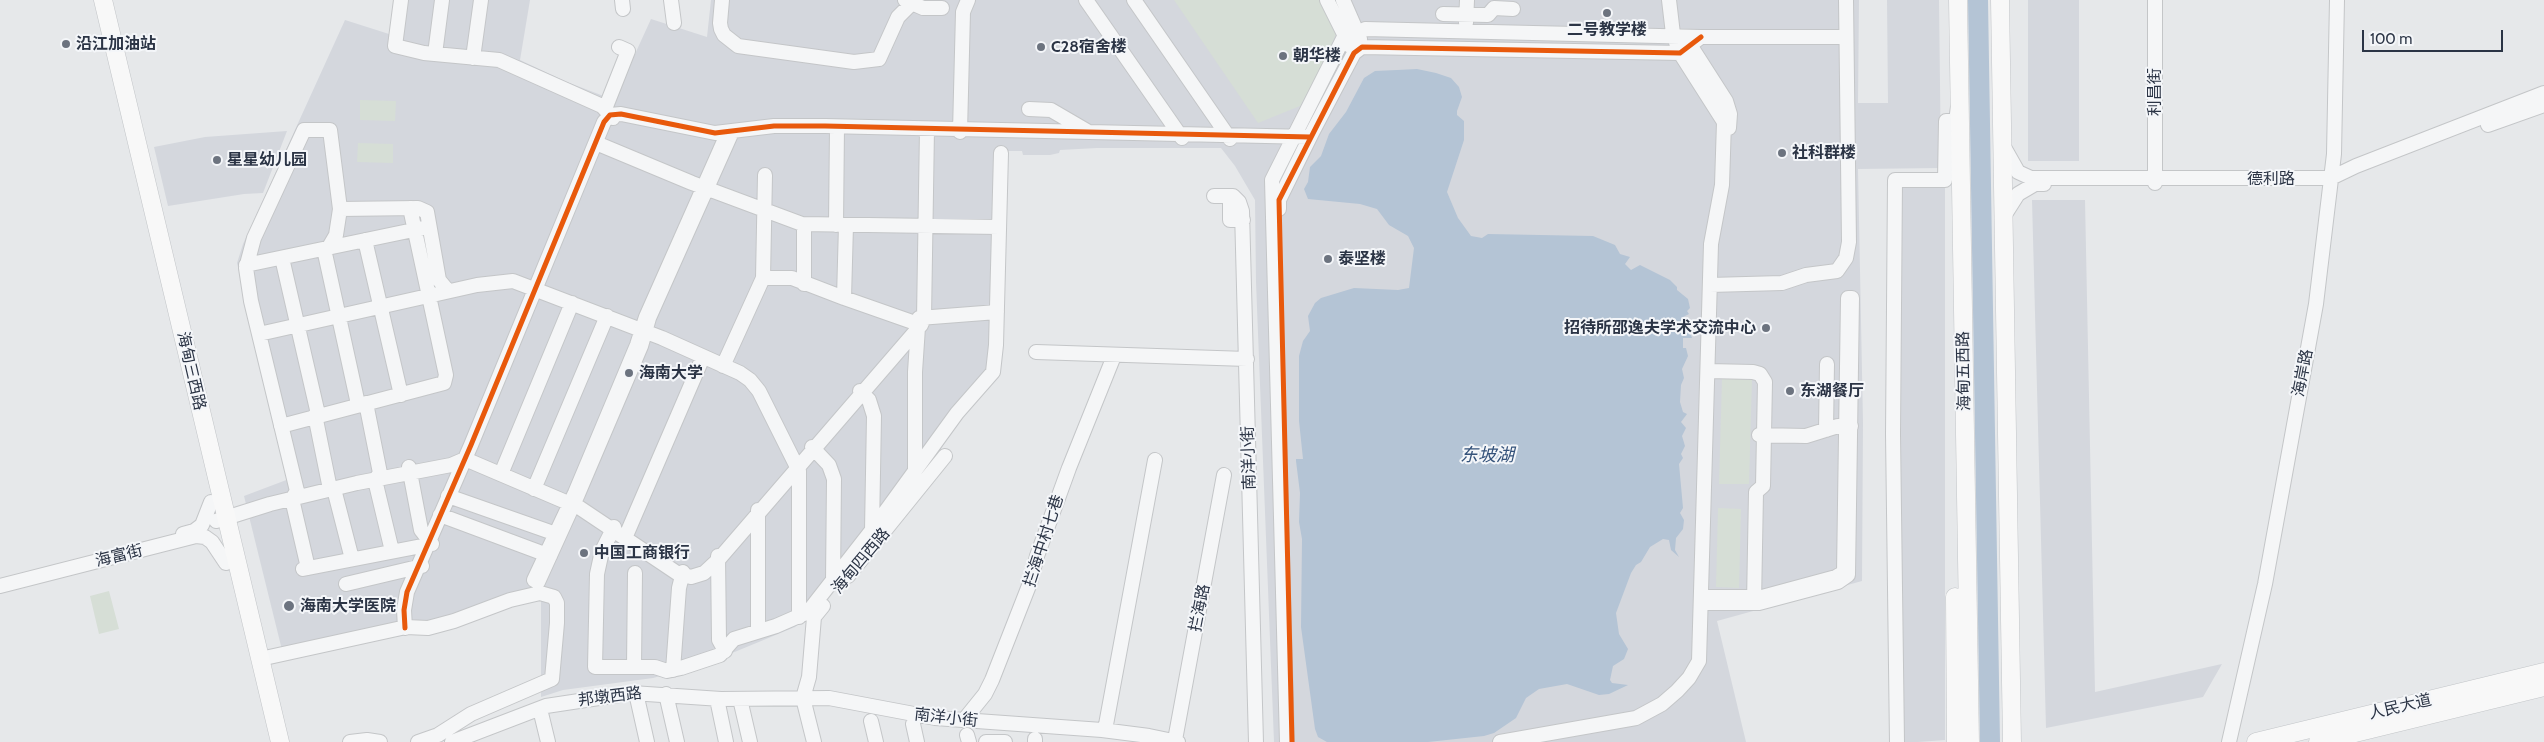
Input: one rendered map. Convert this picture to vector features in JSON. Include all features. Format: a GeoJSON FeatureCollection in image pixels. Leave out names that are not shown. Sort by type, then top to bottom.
{"type":"FeatureCollection","features":[{"type":"Feature","properties":{"kind":"main road","name":"海甸三西路"},"geometry":{"type":"LineString","coordinates":[[92,0],[216,514],[260,659],[280,742]]}},
{"type":"Feature","properties":{"kind":"main road","name":"海甸三西路"},"geometry":{"type":"LineString","coordinates":[[103,0],[226,563],[270,742]]}},
{"type":"Feature","properties":{"kind":"main road","name":"海甸五西路"},"geometry":{"type":"LineString","coordinates":[[1958,0],[1970,742]]}},
{"type":"Feature","properties":{"kind":"main road"},"geometry":{"type":"LineString","coordinates":[[2000,0],[2012,742]]}},
{"type":"Feature","properties":{"kind":"main road"},"geometry":{"type":"LineString","coordinates":[[2009,527],[2016,599],[2019,710],[2023,742]]}},
{"type":"Feature","properties":{"kind":"main road"},"geometry":{"type":"LineString","coordinates":[[1956,742],[1955,588],[1966,550]]}},
{"type":"Feature","properties":{"kind":"main road","name":"人民大道"},"geometry":{"type":"LineString","coordinates":[[2256,742],[2544,672]]}},
{"type":"Feature","properties":{"kind":"main road","name":"人民大道"},"geometry":{"type":"LineString","coordinates":[[2318,742],[2544,687]]}},
{"type":"Feature","properties":{"kind":"street"},"geometry":{"type":"LineString","coordinates":[[402,0],[394,46],[435,54],[503,62],[609,114],[621,114],[703,131],[729,134],[774,126],[837,129],[1301,138]]}},
{"type":"Feature","properties":{"kind":"street"},"geometry":{"type":"LineString","coordinates":[[435,54],[442,0]]}},
{"type":"Feature","properties":{"kind":"street"},"geometry":{"type":"LineString","coordinates":[[473,58],[481,0]]}},
{"type":"Feature","properties":{"kind":"street"},"geometry":{"type":"LineString","coordinates":[[671,0],[674,23]]}},
{"type":"Feature","properties":{"kind":"street"},"geometry":{"type":"LineString","coordinates":[[722,0],[721,29],[724,35],[738,46],[854,62],[879,59],[887,46],[898,16],[909,2],[923,8],[939,4],[962,22]]}},
{"type":"Feature","properties":{"kind":"street"},"geometry":{"type":"LineString","coordinates":[[960,130],[962,22],[963,12],[968,0]]}},
{"type":"Feature","properties":{"kind":"street"},"geometry":{"type":"LineString","coordinates":[[1086,0],[1180,136]]}},
{"type":"Feature","properties":{"kind":"street"},"geometry":{"type":"LineString","coordinates":[[1134,0],[1169,47]]}},
{"type":"Feature","properties":{"kind":"street"},"geometry":{"type":"LineString","coordinates":[[1139,0],[1231,137]]}},
{"type":"Feature","properties":{"kind":"street"},"geometry":{"type":"LineString","coordinates":[[1327,0],[1352,35]]}},
{"type":"Feature","properties":{"kind":"street"},"geometry":{"type":"LineString","coordinates":[[1343,0],[1358,50]]}},
{"type":"Feature","properties":{"kind":"street"},"geometry":{"type":"LineString","coordinates":[[1443,0],[1442,27],[1448,31]]}},
{"type":"Feature","properties":{"kind":"street"},"geometry":{"type":"LineString","coordinates":[[1466,31],[1467,0]]}},
{"type":"Feature","properties":{"kind":"street"},"geometry":{"type":"LineString","coordinates":[[1488,0],[1488,31]]}},
{"type":"Feature","properties":{"kind":"street"},"geometry":{"type":"LineString","coordinates":[[1525,742],[1638,720],[1662,706],[1677,694],[1690,681],[1702,663],[1712,237],[1723,172],[1724,122],[1686,41],[1671,0]]}},
{"type":"Feature","properties":{"kind":"street"},"geometry":{"type":"LineString","coordinates":[[1712,282],[1782,283],[1811,274],[1832,273],[1844,264],[1849,242],[1843,37],[1844,0]]}},
{"type":"Feature","properties":{"kind":"street","name":"利昌街"},"geometry":{"type":"LineString","coordinates":[[2155,0],[2155,181]]}},
{"type":"Feature","properties":{"kind":"street","name":"海岸路"},"geometry":{"type":"LineString","coordinates":[[2230,742],[2264,584],[2316,304],[2334,154],[2337,0]]}},
{"type":"Feature","properties":{"kind":"street"},"geometry":{"type":"LineString","coordinates":[[1443,14],[1488,15],[1494,8],[1514,4],[1513,21],[1506,32],[1506,49]]}},
{"type":"Feature","properties":{"kind":"street"},"geometry":{"type":"LineString","coordinates":[[1292,742],[1279,200],[1301,138],[1352,35],[1365,29],[1488,31],[1686,41]]}},
{"type":"Feature","properties":{"kind":"street"},"geometry":{"type":"LineString","coordinates":[[1448,31],[1448,48]]}},
{"type":"Feature","properties":{"kind":"street"},"geometry":{"type":"LineString","coordinates":[[1358,50],[1506,49],[1686,41],[1843,37]]}},
{"type":"Feature","properties":{"kind":"street"},"geometry":{"type":"LineString","coordinates":[[406,627],[405,600],[467,457],[537,290],[604,122],[609,114],[628,51],[619,48]]}},
{"type":"Feature","properties":{"kind":"street"},"geometry":{"type":"LineString","coordinates":[[1287,742],[1272,180],[1358,50]]}},
{"type":"Feature","properties":{"kind":"street","name":"德利路"},"geometry":{"type":"LineString","coordinates":[[2331,181],[2356,166],[2544,94]]}},
{"type":"Feature","properties":{"kind":"street"},"geometry":{"type":"LineString","coordinates":[[1897,742],[1893,434],[1895,180],[1946,180],[1946,121],[1956,121],[1960,96]]}},
{"type":"Feature","properties":{"kind":"street","name":"德利路"},"geometry":{"type":"LineString","coordinates":[[2002,142],[2014,168],[2027,178],[2155,181],[2331,181],[2544,105]]}},
{"type":"Feature","properties":{"kind":"street"},"geometry":{"type":"LineString","coordinates":[[1029,109],[1051,110],[1092,134]]}},
{"type":"Feature","properties":{"kind":"street"},"geometry":{"type":"LineString","coordinates":[[837,129],[844,298]]}},
{"type":"Feature","properties":{"kind":"street"},"geometry":{"type":"LineString","coordinates":[[392,551],[362,404],[339,316],[327,248],[336,235],[340,209],[330,130],[304,130],[254,238],[246,265],[249,293],[281,426],[306,568],[392,551],[429,543]]}},
{"type":"Feature","properties":{"kind":"street"},"geometry":{"type":"LineString","coordinates":[[915,472],[915,372],[920,323],[925,131]]}},
{"type":"Feature","properties":{"kind":"street"},"geometry":{"type":"LineString","coordinates":[[441,516],[548,555],[572,503],[729,134]]}},
{"type":"Feature","properties":{"kind":"street"},"geometry":{"type":"LineString","coordinates":[[597,143],[705,187],[804,224],[999,227]]}},
{"type":"Feature","properties":{"kind":"street"},"geometry":{"type":"LineString","coordinates":[[703,357],[620,532],[602,551],[597,574],[596,667],[673,670],[725,652],[731,640],[799,617],[813,606],[833,581],[958,413],[991,375],[995,362],[1001,153]]}},
{"type":"Feature","properties":{"kind":"street"},"geometry":{"type":"LineString","coordinates":[[723,366],[763,278],[765,176]]}},
{"type":"Feature","properties":{"kind":"street","name":"德利路"},"geometry":{"type":"LineString","coordinates":[[2004,219],[2009,205],[2018,194],[2036,184],[2155,181]]}},
{"type":"Feature","properties":{"kind":"street","name":"南洋小街"},"geometry":{"type":"LineString","coordinates":[[1214,196],[1230,196],[1239,202],[1242,220],[1256,742]]}},
{"type":"Feature","properties":{"kind":"street"},"geometry":{"type":"LineString","coordinates":[[281,426],[316,414],[440,386],[446,379],[410,208]]}},
{"type":"Feature","properties":{"kind":"street"},"geometry":{"type":"LineString","coordinates":[[340,209],[420,208],[427,212],[431,226],[439,280],[448,291]]}},
{"type":"Feature","properties":{"kind":"street"},"geometry":{"type":"LineString","coordinates":[[804,224],[804,284]]}},
{"type":"Feature","properties":{"kind":"street"},"geometry":{"type":"LineString","coordinates":[[246,265],[431,226]]}},
{"type":"Feature","properties":{"kind":"street"},"geometry":{"type":"LineString","coordinates":[[365,240],[401,395]]}},
{"type":"Feature","properties":{"kind":"street"},"geometry":{"type":"LineString","coordinates":[[282,258],[332,486],[352,559]]}},
{"type":"Feature","properties":{"kind":"street"},"geometry":{"type":"LineString","coordinates":[[763,278],[792,278],[804,284],[920,323],[997,312]]}},
{"type":"Feature","properties":{"kind":"street"},"geometry":{"type":"LineString","coordinates":[[258,334],[503,280],[518,282],[607,316],[746,376],[755,384],[798,466],[799,617]]}},
{"type":"Feature","properties":{"kind":"street"},"geometry":{"type":"LineString","coordinates":[[1704,600],[1752,601],[1803,583],[1840,581],[1849,572],[1848,298],[1852,298],[1849,426]]}},
{"type":"Feature","properties":{"kind":"street"},"geometry":{"type":"LineString","coordinates":[[501,472],[572,303]]}},
{"type":"Feature","properties":{"kind":"street"},"geometry":{"type":"LineString","coordinates":[[535,487],[607,316]]}},
{"type":"Feature","properties":{"kind":"street"},"geometry":{"type":"LineString","coordinates":[[216,514],[332,486],[467,457],[572,503],[620,532],[682,574],[691,574],[702,570],[719,557],[920,323]]}},
{"type":"Feature","properties":{"kind":"street"},"geometry":{"type":"LineString","coordinates":[[1036,352],[1247,359]]}},
{"type":"Feature","properties":{"kind":"street","name":"拦海中村七巷"},"geometry":{"type":"LineString","coordinates":[[964,720],[985,694],[992,680],[1030,583],[1037,556],[1062,485],[1114,356]]}},
{"type":"Feature","properties":{"kind":"street"},"geometry":{"type":"LineString","coordinates":[[1826,430],[1827,364]]}},
{"type":"Feature","properties":{"kind":"street"},"geometry":{"type":"LineString","coordinates":[[1710,373],[1751,376],[1758,379],[1761,386],[1763,486],[1756,492],[1752,601]]}},
{"type":"Feature","properties":{"kind":"street"},"geometry":{"type":"LineString","coordinates":[[861,392],[869,400],[874,416],[872,530]]}},
{"type":"Feature","properties":{"kind":"street"},"geometry":{"type":"LineString","coordinates":[[1762,435],[1806,436],[1849,426]]}},
{"type":"Feature","properties":{"kind":"street"},"geometry":{"type":"LineString","coordinates":[[813,448],[829,464],[834,479],[833,581]]}},
{"type":"Feature","properties":{"kind":"street","name":"海甸四西路"},"geometry":{"type":"LineString","coordinates":[[799,699],[809,677],[814,617],[945,456]]}},
{"type":"Feature","properties":{"kind":"street"},"geometry":{"type":"LineString","coordinates":[[1105,730],[1154,460]]}},
{"type":"Feature","properties":{"kind":"street"},"geometry":{"type":"LineString","coordinates":[[409,470],[420,530],[429,543]]}},
{"type":"Feature","properties":{"kind":"street","name":"拦海路"},"geometry":{"type":"LineString","coordinates":[[1177,741],[1224,475]]}},
{"type":"Feature","properties":{"kind":"street"},"geometry":{"type":"LineString","coordinates":[[451,494],[558,532]]}},
{"type":"Feature","properties":{"kind":"street"},"geometry":{"type":"LineString","coordinates":[[758,512],[758,630]]}},
{"type":"Feature","properties":{"kind":"street","name":"海富街"},"geometry":{"type":"LineString","coordinates":[[0,582],[181,535],[196,530],[216,514]]}},
{"type":"Feature","properties":{"kind":"street","name":"海富街"},"geometry":{"type":"LineString","coordinates":[[0,586],[196,536],[205,537],[212,542],[226,563]]}},
{"type":"Feature","properties":{"kind":"street"},"geometry":{"type":"LineString","coordinates":[[719,557],[720,640],[725,652]]}},
{"type":"Feature","properties":{"kind":"street"},"geometry":{"type":"LineString","coordinates":[[346,584],[420,567]]}},
{"type":"Feature","properties":{"kind":"street"},"geometry":{"type":"LineString","coordinates":[[634,667],[635,573]]}},
{"type":"Feature","properties":{"kind":"street"},"geometry":{"type":"LineString","coordinates":[[673,670],[679,588],[682,574]]}},
{"type":"Feature","properties":{"kind":"street"},"geometry":{"type":"LineString","coordinates":[[260,659],[406,627],[428,628],[454,621],[510,600],[540,594],[554,597],[557,603],[556,662],[552,679],[471,714],[438,735],[418,742]]}},
{"type":"Feature","properties":{"kind":"street"},"geometry":{"type":"LineString","coordinates":[[636,693],[646,742]]}},
{"type":"Feature","properties":{"kind":"street","name":"邦墩西路"},"geometry":{"type":"LineString","coordinates":[[452,742],[486,736],[540,709],[636,693],[717,699],[799,699]]}},
{"type":"Feature","properties":{"kind":"street"},"geometry":{"type":"LineString","coordinates":[[666,694],[677,742]]}},
{"type":"Feature","properties":{"kind":"street","name":"南洋小街"},"geometry":{"type":"LineString","coordinates":[[799,699],[829,698],[905,714],[1105,730],[1177,741]]}},
{"type":"Feature","properties":{"kind":"street"},"geometry":{"type":"LineString","coordinates":[[717,699],[726,742]]}},
{"type":"Feature","properties":{"kind":"street"},"geometry":{"type":"LineString","coordinates":[[740,699],[750,742]]}},
{"type":"Feature","properties":{"kind":"street"},"geometry":{"type":"LineString","coordinates":[[799,699],[805,742]]}},
{"type":"Feature","properties":{"kind":"street"},"geometry":{"type":"LineString","coordinates":[[799,699],[814,742]]}},
{"type":"Feature","properties":{"kind":"street"},"geometry":{"type":"LineString","coordinates":[[540,709],[548,742]]}},
{"type":"Feature","properties":{"kind":"street"},"geometry":{"type":"LineString","coordinates":[[871,721],[876,742]]}},
{"type":"Feature","properties":{"kind":"street"},"geometry":{"type":"LineString","coordinates":[[913,724],[917,742]]}},
{"type":"Feature","properties":{"kind":"street"},"geometry":{"type":"LineString","coordinates":[[1500,742],[1562,736]]}},
{"type":"Feature","properties":{"kind":"street"},"geometry":{"type":"LineString","coordinates":[[350,742],[367,740],[380,742]]}},
{"type":"Feature","properties":{"kind":"street"},"geometry":{"type":"LineString","coordinates":[[986,742],[1005,742]]}},
{"type":"Feature","properties":{"kind":"shaded area","name":"海南大学"},"geometry":{"type":"Polygon","coordinates":[[[396,0],[530,0],[520,60],[567,82],[614,100],[651,19],[707,37],[711,0],[1859,0],[1858,103],[1888,103],[1887,0],[1939,0],[1941,168],[1858,169],[1863,423],[1862,581],[1717,621],[1746,742],[1274,742],[1256,282],[1255,200],[1235,166],[1221,148],[1097,148],[1060,150],[1059,153],[1050,155],[1023,155],[1022,151],[1003,151],[998,361],[960,416],[931,466],[802,622],[795,627],[708,663],[653,678],[563,690],[541,697],[541,600],[525,600],[406,635],[365,642],[282,650],[244,496],[289,479],[237,263],[243,244],[345,20],[389,34],[396,0]]]}},
{"type":"Feature","properties":{"kind":"shaded area"},"geometry":{"type":"Polygon","coordinates":[[[1174,0],[1320,0],[1336,34],[1320,72],[1300,106],[1258,123],[1174,0]]]}},
{"type":"Feature","properties":{"kind":"shaded area"},"geometry":{"type":"Polygon","coordinates":[[[2028,0],[2079,0],[2079,161],[2028,161],[2028,0]]]}},
{"type":"Feature","properties":{"kind":"shaded area"},"geometry":{"type":"Polygon","coordinates":[[[360,100],[396,101],[395,121],[360,120],[360,100]]]}},
{"type":"Feature","properties":{"kind":"shaded area","name":"星星幼儿园"},"geometry":{"type":"Polygon","coordinates":[[[287,131],[263,193],[244,194],[168,206],[154,147],[205,137],[287,131]]]}},
{"type":"Feature","properties":{"kind":"shaded area"},"geometry":{"type":"Polygon","coordinates":[[[358,143],[393,144],[393,163],[357,162],[358,143]]]}},
{"type":"Feature","properties":{"kind":"shaded area"},"geometry":{"type":"Polygon","coordinates":[[[1895,180],[1945,180],[1945,740],[1918,742],[1897,742],[1895,180]]]}},
{"type":"Feature","properties":{"kind":"shaded area"},"geometry":{"type":"Polygon","coordinates":[[[2032,200],[2085,200],[2095,692],[2222,664],[2203,697],[2046,728],[2032,200]]]}},
{"type":"Feature","properties":{"kind":"shaded area"},"geometry":{"type":"Polygon","coordinates":[[[1722,378],[1752,379],[1749,484],[1719,484],[1722,378]]]}},
{"type":"Feature","properties":{"kind":"shaded area"},"geometry":{"type":"Polygon","coordinates":[[[1718,508],[1741,509],[1739,588],[1716,587],[1718,508]]]}},
{"type":"Feature","properties":{"kind":"shaded area"},"geometry":{"type":"Polygon","coordinates":[[[109,591],[119,629],[99,634],[90,596],[109,591]]]}},
{"type":"Feature","properties":{"kind":"water"},"geometry":{"type":"Polygon","coordinates":[[[1968,0],[1988,0],[2000,742],[1980,742],[1968,0]]]}},
{"type":"Feature","properties":{"kind":"water","name":"东坡湖"},"geometry":{"type":"Polygon","coordinates":[[[1417,69],[1451,78],[1459,87],[1462,97],[1457,115],[1464,121],[1464,140],[1447,192],[1458,218],[1471,236],[1482,238],[1488,234],[1593,236],[1615,245],[1620,254],[1630,257],[1625,264],[1631,270],[1640,265],[1670,280],[1677,287],[1677,290],[1688,299],[1690,308],[1687,311],[1689,314],[1683,317],[1692,338],[1683,338],[1683,348],[1686,348],[1688,356],[1682,369],[1684,378],[1681,385],[1680,402],[1683,412],[1687,414],[1681,422],[1686,428],[1682,436],[1685,446],[1681,454],[1683,458],[1679,464],[1683,508],[1680,513],[1684,520],[1683,529],[1676,538],[1675,550],[1679,557],[1671,550],[1669,540],[1663,539],[1650,547],[1641,562],[1636,565],[1631,573],[1616,613],[1619,634],[1628,649],[1624,659],[1613,666],[1610,680],[1612,683],[1628,685],[1609,694],[1599,695],[1567,684],[1539,689],[1526,698],[1516,718],[1494,733],[1484,736],[1428,742],[1327,742],[1318,737],[1315,729],[1301,627],[1302,539],[1299,522],[1300,493],[1296,461],[1296,459],[1303,459],[1299,421],[1299,356],[1303,341],[1310,331],[1308,316],[1315,303],[1321,298],[1354,288],[1398,290],[1409,288],[1414,248],[1408,236],[1389,225],[1377,209],[1360,204],[1308,199],[1304,189],[1308,182],[1310,167],[1321,156],[1329,134],[1346,112],[1364,78],[1375,71],[1417,69]]]}},
{"type":"Feature","properties":{"kind":"cycle path"},"geometry":{"type":"LineString","coordinates":[[1292,742],[1279,200],[1354,53],[1362,47],[1680,53],[1701,37]]}},
{"type":"Feature","properties":{"kind":"cycle path"},"geometry":{"type":"LineString","coordinates":[[405,628],[404,610],[407,592],[471,445],[604,122],[610,115],[621,114],[715,133],[774,126],[825,126],[1310,137]]}},
{"type":"Feature","properties":{"kind":"place","name":"二号教学楼"},"geometry":{"type":"Point","coordinates":[1607,13]}},
{"type":"Feature","properties":{"kind":"place","name":"沿江加油站"},"geometry":{"type":"Point","coordinates":[66,44]}},
{"type":"Feature","properties":{"kind":"place","name":"C28宿舍楼"},"geometry":{"type":"Point","coordinates":[1041,47]}},
{"type":"Feature","properties":{"kind":"place","name":"朝华楼"},"geometry":{"type":"Point","coordinates":[1283,56]}},
{"type":"Feature","properties":{"kind":"place","name":"社科群楼"},"geometry":{"type":"Point","coordinates":[1782,153]}},
{"type":"Feature","properties":{"kind":"place","name":"星星幼儿园"},"geometry":{"type":"Point","coordinates":[217,160]}},
{"type":"Feature","properties":{"kind":"place","name":"泰坚楼"},"geometry":{"type":"Point","coordinates":[1328,259]}},
{"type":"Feature","properties":{"kind":"place","name":"招待所邵逸夫学术交流中心"},"geometry":{"type":"Point","coordinates":[1766,328]}},
{"type":"Feature","properties":{"kind":"place","name":"海南大学"},"geometry":{"type":"Point","coordinates":[629,373]}},
{"type":"Feature","properties":{"kind":"place","name":"东湖餐厅"},"geometry":{"type":"Point","coordinates":[1790,391]}},
{"type":"Feature","properties":{"kind":"place","name":"中国工商银行"},"geometry":{"type":"Point","coordinates":[584,553]}},
{"type":"Feature","properties":{"kind":"place","name":"海南大学医院"},"geometry":{"type":"Point","coordinates":[289,606]}}]}
